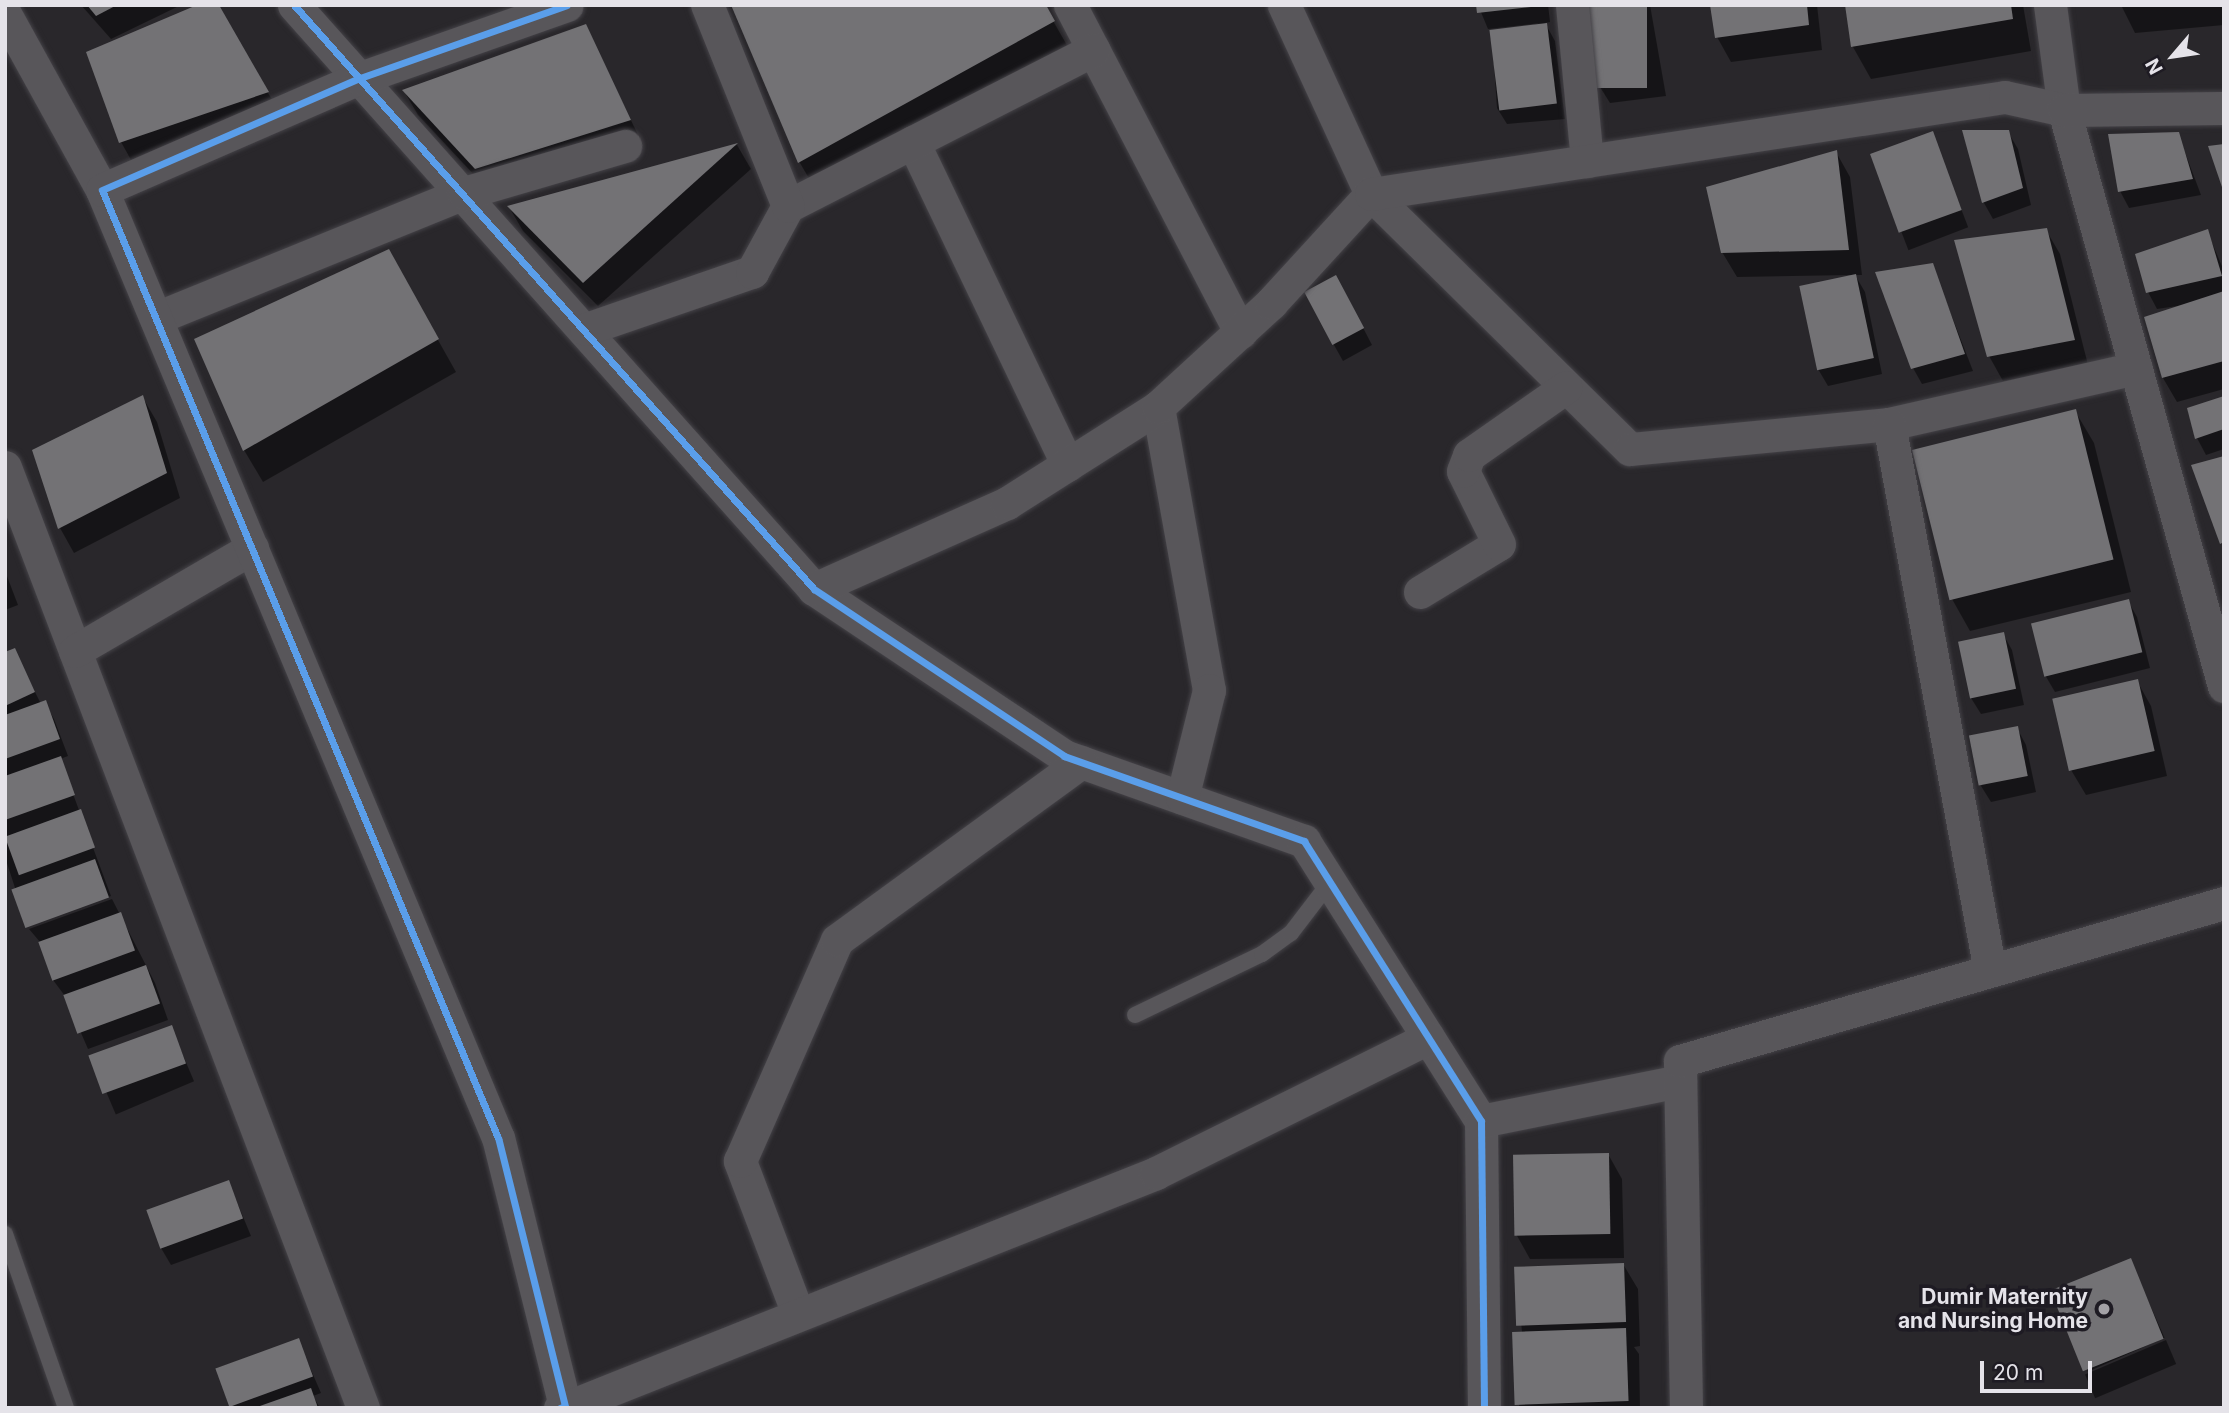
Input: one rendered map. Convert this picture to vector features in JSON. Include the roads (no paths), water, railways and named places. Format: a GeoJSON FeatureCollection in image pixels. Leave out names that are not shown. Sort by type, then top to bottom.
{"type":"FeatureCollection","features":[{"type":"Feature","properties":{"kind":"street"},"geometry":{"type":"LineString","coordinates":[[294,5],[586,329],[814,589],[1065,756],[1304,841],[1481,1121],[1484,1408]]}},
{"type":"Feature","properties":{"kind":"street"},"geometry":{"type":"LineString","coordinates":[[102,190],[360,78],[567,5]]}},
{"type":"Feature","properties":{"kind":"street"},"geometry":{"type":"LineString","coordinates":[[707,5],[788,206]]}},
{"type":"Feature","properties":{"kind":"street"},"geometry":{"type":"LineString","coordinates":[[1070,5],[1240,332]]}},
{"type":"Feature","properties":{"kind":"street"},"geometry":{"type":"LineString","coordinates":[[1284,5],[1371,194],[1630,450],[1889,424],[2136,368]]}},
{"type":"Feature","properties":{"kind":"street"},"geometry":{"type":"LineString","coordinates":[[1572,5],[1587,161]]}},
{"type":"Feature","properties":{"kind":"street"},"geometry":{"type":"LineString","coordinates":[[2050,5],[2064,110],[2224,686]]}},
{"type":"Feature","properties":{"kind":"street"},"geometry":{"type":"LineString","coordinates":[[5,14],[102,190],[498,1138],[564,1407],[1156,1173],[1429,1038]]}},
{"type":"Feature","properties":{"kind":"street"},"geometry":{"type":"LineString","coordinates":[[586,329],[752,272],[788,206],[1093,50]]}},
{"type":"Feature","properties":{"kind":"street"},"geometry":{"type":"LineString","coordinates":[[814,589],[1007,503],[1158,407],[1240,332],[1371,194],[2005,97],[2064,110],[2224,108]]}},
{"type":"Feature","properties":{"kind":"street"},"geometry":{"type":"LineString","coordinates":[[914,142],[1068,465]]}},
{"type":"Feature","properties":{"kind":"street"},"geometry":{"type":"LineString","coordinates":[[156,318],[464,192],[625,146]]}},
{"type":"Feature","properties":{"kind":"street"},"geometry":{"type":"LineString","coordinates":[[1420,592],[1499,544],[1463,471],[1469,454],[1566,387]]}},
{"type":"Feature","properties":{"kind":"street"},"geometry":{"type":"LineString","coordinates":[[1158,407],[1209,690],[1182,798]]}},
{"type":"Feature","properties":{"kind":"street"},"geometry":{"type":"LineString","coordinates":[[1889,424],[1990,971]]}},
{"type":"Feature","properties":{"kind":"street"},"geometry":{"type":"LineString","coordinates":[[5,467],[363,1408]]}},
{"type":"Feature","properties":{"kind":"street"},"geometry":{"type":"LineString","coordinates":[[75,651],[252,548]]}},
{"type":"Feature","properties":{"kind":"street"},"geometry":{"type":"LineString","coordinates":[[797,1314],[740,1161],[836,940],[1081,762]]}},
{"type":"Feature","properties":{"kind":"street"},"geometry":{"type":"LineString","coordinates":[[1686,1408],[1680,1062],[2224,903]]}},
{"type":"Feature","properties":{"kind":"street"},"geometry":{"type":"LineString","coordinates":[[1481,1121],[1680,1081]]}},
{"type":"Feature","properties":{"kind":"lane"},"geometry":{"type":"LineString","coordinates":[[1135,1015],[1278,944],[1291,933],[1329,881]]}},
{"type":"Feature","properties":{"kind":"lane"},"geometry":{"type":"LineString","coordinates":[[5,1234],[66,1408]]}},
{"type":"Feature","properties":{"kind":"place","name":"Dumir Maternity and Nursing Home"},"geometry":{"type":"Point","coordinates":[2104,1309]}}]}
